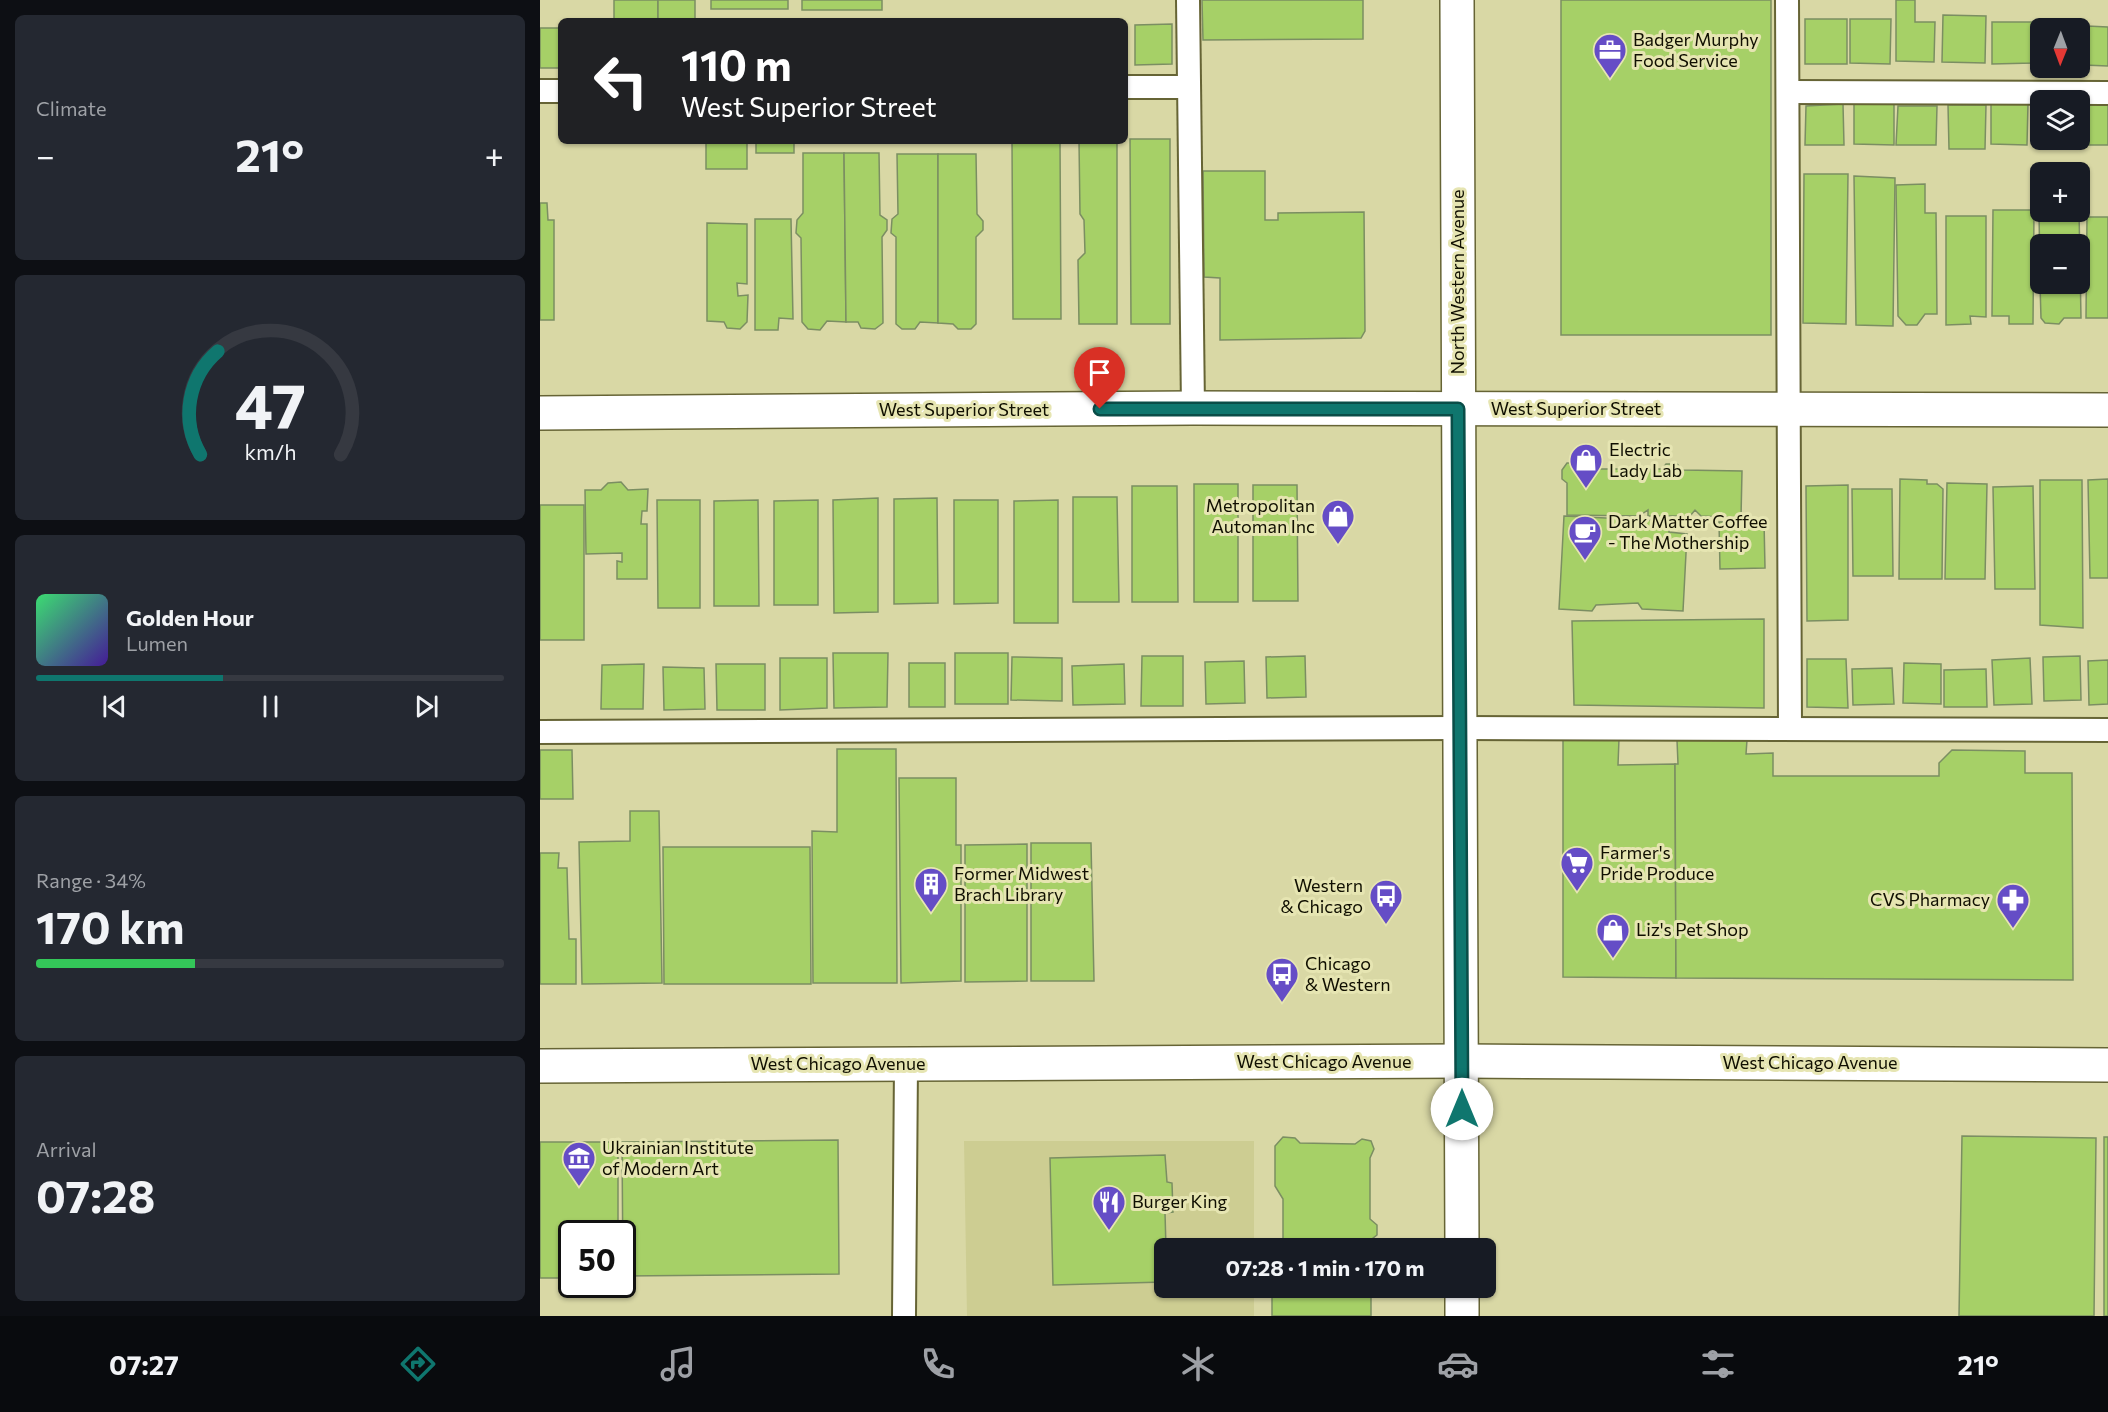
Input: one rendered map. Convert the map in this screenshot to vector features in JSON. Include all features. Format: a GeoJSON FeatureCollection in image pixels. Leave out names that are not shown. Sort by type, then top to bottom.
{"type":"FeatureCollection","features":[{"type":"Feature","properties":{"kind":"main road","name":"North Western Avenue"},"geometry":{"type":"LineString","coordinates":[[1457,0],[1462,1238]]}},
{"type":"Feature","properties":{"kind":"main road","name":"West Superior Street"},"geometry":{"type":"LineString","coordinates":[[540,413],[1193,408],[2108,410]]}},
{"type":"Feature","properties":{"kind":"main road","name":"West Chicago Avenue"},"geometry":{"type":"LineString","coordinates":[[540,1065],[1461,1062],[2108,1065]]}},
{"type":"Feature","properties":{"kind":"main road"},"geometry":{"type":"LineString","coordinates":[[1462,1298],[1462,1316]]}},
{"type":"Feature","properties":{"kind":"lane"},"geometry":{"type":"LineString","coordinates":[[1188,0],[1193,408]]}},
{"type":"Feature","properties":{"kind":"lane"},"geometry":{"type":"LineString","coordinates":[[1787,0],[1790,729]]}},
{"type":"Feature","properties":{"kind":"lane"},"geometry":{"type":"LineString","coordinates":[[1128,87],[1189,87]]}},
{"type":"Feature","properties":{"kind":"lane"},"geometry":{"type":"LineString","coordinates":[[540,91],[558,91]]}},
{"type":"Feature","properties":{"kind":"lane"},"geometry":{"type":"LineString","coordinates":[[1788,92],[2108,93]]}},
{"type":"Feature","properties":{"kind":"lane"},"geometry":{"type":"LineString","coordinates":[[540,732],[1460,728],[2108,730]]}},
{"type":"Feature","properties":{"kind":"lane"},"geometry":{"type":"LineString","coordinates":[[904,1316],[906,1064]]}},
{"type":"Feature","properties":{"kind":"shaded area"},"geometry":{"type":"Polygon","coordinates":[[[964,1141],[1254,1141],[1254,1238],[1154,1238],[1154,1298],[1254,1298],[1254,1316],[967,1316],[964,1141]]]}},
{"type":"Feature","properties":{"kind":"building"},"geometry":{"type":"Polygon","coordinates":[[[614,0],[658,0],[658,18],[614,18],[614,0]]]}},
{"type":"Feature","properties":{"kind":"building"},"geometry":{"type":"Polygon","coordinates":[[[658,0],[695,0],[695,18],[658,18],[658,0]]]}},
{"type":"Feature","properties":{"kind":"building"},"geometry":{"type":"Polygon","coordinates":[[[711,0],[788,0],[788,9],[711,9],[711,0]]]}},
{"type":"Feature","properties":{"kind":"building"},"geometry":{"type":"Polygon","coordinates":[[[802,0],[882,0],[882,10],[802,10],[802,0]]]}},
{"type":"Feature","properties":{"kind":"building"},"geometry":{"type":"Polygon","coordinates":[[[1202,0],[1363,0],[1363,39],[1203,40],[1202,0]]]}},
{"type":"Feature","properties":{"kind":"building"},"geometry":{"type":"Polygon","coordinates":[[[1561,0],[1771,0],[1771,335],[1561,335],[1561,0]]]}},
{"type":"Feature","properties":{"kind":"building"},"geometry":{"type":"Polygon","coordinates":[[[1896,0],[1915,0],[1915,22],[1935,22],[1934,62],[1896,61],[1896,0]]]}},
{"type":"Feature","properties":{"kind":"building"},"geometry":{"type":"Polygon","coordinates":[[[1943,15],[1986,16],[1985,63],[1942,62],[1943,15]]]}},
{"type":"Feature","properties":{"kind":"building"},"geometry":{"type":"Polygon","coordinates":[[[1805,19],[1847,19],[1847,64],[1805,64],[1805,19]]]}},
{"type":"Feature","properties":{"kind":"building"},"geometry":{"type":"Polygon","coordinates":[[[1850,19],[1891,19],[1890,64],[1850,63],[1850,19]]]}},
{"type":"Feature","properties":{"kind":"building"},"geometry":{"type":"Polygon","coordinates":[[[1992,22],[2030,22],[2030,63],[1992,64],[1992,22]]]}},
{"type":"Feature","properties":{"kind":"building"},"geometry":{"type":"Polygon","coordinates":[[[1172,24],[1172,64],[1135,65],[1135,25],[1172,24]]]}},
{"type":"Feature","properties":{"kind":"building"},"geometry":{"type":"Polygon","coordinates":[[[2090,26],[2108,27],[2108,66],[2090,65],[2090,26]]]}},
{"type":"Feature","properties":{"kind":"building"},"geometry":{"type":"Polygon","coordinates":[[[540,28],[558,28],[558,68],[540,68],[540,28]]]}},
{"type":"Feature","properties":{"kind":"building"},"geometry":{"type":"Polygon","coordinates":[[[1991,102],[2028,103],[2027,145],[1991,144],[1991,102]]]}},
{"type":"Feature","properties":{"kind":"building"},"geometry":{"type":"Polygon","coordinates":[[[2090,102],[2108,102],[2108,145],[2090,145],[2090,102]]]}},
{"type":"Feature","properties":{"kind":"building"},"geometry":{"type":"Polygon","coordinates":[[[1854,103],[1894,104],[1894,145],[1854,144],[1854,103]]]}},
{"type":"Feature","properties":{"kind":"building"},"geometry":{"type":"Polygon","coordinates":[[[1843,104],[1844,145],[1805,145],[1806,106],[1843,104]]]}},
{"type":"Feature","properties":{"kind":"building"},"geometry":{"type":"Polygon","coordinates":[[[1948,105],[1986,105],[1985,149],[1949,149],[1948,105]]]}},
{"type":"Feature","properties":{"kind":"building"},"geometry":{"type":"Polygon","coordinates":[[[1898,106],[1937,106],[1936,145],[1896,145],[1898,106]]]}},
{"type":"Feature","properties":{"kind":"building"},"geometry":{"type":"Polygon","coordinates":[[[1130,139],[1170,139],[1170,324],[1131,324],[1130,139]]]}},
{"type":"Feature","properties":{"kind":"building"},"geometry":{"type":"Polygon","coordinates":[[[706,144],[747,144],[747,169],[706,169],[706,144]]]}},
{"type":"Feature","properties":{"kind":"building"},"geometry":{"type":"Polygon","coordinates":[[[756,144],[794,144],[794,153],[756,153],[756,144]]]}},
{"type":"Feature","properties":{"kind":"building"},"geometry":{"type":"Polygon","coordinates":[[[1012,144],[1060,144],[1061,319],[1013,319],[1012,144]]]}},
{"type":"Feature","properties":{"kind":"building"},"geometry":{"type":"Polygon","coordinates":[[[1079,144],[1117,144],[1117,324],[1079,324],[1078,260],[1085,253],[1084,220],[1080,214],[1079,144]]]}},
{"type":"Feature","properties":{"kind":"building"},"geometry":{"type":"Polygon","coordinates":[[[803,153],[844,153],[846,322],[827,321],[820,330],[808,329],[802,322],[801,238],[796,233],[797,220],[803,213],[803,153]]]}},
{"type":"Feature","properties":{"kind":"building"},"geometry":{"type":"Polygon","coordinates":[[[844,153],[879,153],[880,215],[887,220],[887,230],[882,237],[883,323],[875,329],[861,328],[858,322],[846,322],[844,153]]]}},
{"type":"Feature","properties":{"kind":"building"},"geometry":{"type":"Polygon","coordinates":[[[897,154],[938,154],[938,323],[920,322],[915,329],[902,329],[896,324],[896,237],[891,233],[892,219],[898,214],[897,154]]]}},
{"type":"Feature","properties":{"kind":"building"},"geometry":{"type":"Polygon","coordinates":[[[938,154],[976,154],[977,214],[983,221],[983,230],[976,237],[976,324],[971,329],[958,329],[953,324],[938,323],[938,154]]]}},
{"type":"Feature","properties":{"kind":"building"},"geometry":{"type":"Polygon","coordinates":[[[1203,171],[1265,171],[1265,220],[1278,220],[1278,213],[1364,212],[1365,331],[1361,338],[1220,340],[1220,278],[1204,277],[1203,171]]]}},
{"type":"Feature","properties":{"kind":"building"},"geometry":{"type":"Polygon","coordinates":[[[1804,174],[1848,174],[1846,324],[1803,323],[1804,174]]]}},
{"type":"Feature","properties":{"kind":"building"},"geometry":{"type":"Polygon","coordinates":[[[1854,176],[1895,178],[1893,326],[1856,325],[1854,176]]]}},
{"type":"Feature","properties":{"kind":"building"},"geometry":{"type":"Polygon","coordinates":[[[1925,184],[1925,213],[1936,213],[1937,314],[1925,314],[1917,325],[1906,325],[1898,316],[1896,185],[1925,184]]]}},
{"type":"Feature","properties":{"kind":"building"},"geometry":{"type":"Polygon","coordinates":[[[540,203],[547,203],[548,220],[554,220],[554,320],[540,320],[540,203]]]}},
{"type":"Feature","properties":{"kind":"building"},"geometry":{"type":"Polygon","coordinates":[[[1993,210],[2030,210],[2030,222],[2034,222],[2034,234],[2030,234],[2030,294],[2033,294],[2033,324],[2009,324],[2009,316],[1992,316],[1993,210]]]}},
{"type":"Feature","properties":{"kind":"building"},"geometry":{"type":"Polygon","coordinates":[[[1946,216],[1986,216],[1986,317],[1970,316],[1971,324],[1946,325],[1946,216]]]}},
{"type":"Feature","properties":{"kind":"building"},"geometry":{"type":"Polygon","coordinates":[[[2090,217],[2108,217],[2108,318],[2086,318],[2086,294],[2090,294],[2090,234],[2087,234],[2087,222],[2090,222],[2090,217]]]}},
{"type":"Feature","properties":{"kind":"building"},"geometry":{"type":"Polygon","coordinates":[[[755,219],[791,219],[793,319],[779,318],[778,330],[755,330],[755,219]]]}},
{"type":"Feature","properties":{"kind":"building"},"geometry":{"type":"Polygon","coordinates":[[[2039,222],[2079,222],[2079,234],[2039,234],[2039,222]]]}},
{"type":"Feature","properties":{"kind":"building"},"geometry":{"type":"Polygon","coordinates":[[[707,223],[747,224],[747,284],[737,283],[738,296],[748,295],[747,322],[740,329],[727,328],[724,322],[707,321],[707,223]]]}},
{"type":"Feature","properties":{"kind":"building"},"geometry":{"type":"Polygon","coordinates":[[[2040,294],[2081,294],[2081,318],[2064,318],[2059,324],[2045,323],[2041,318],[2040,294]]]}},
{"type":"Feature","properties":{"kind":"building"},"geometry":{"type":"Polygon","coordinates":[[[1567,463],[1577,463],[1583,469],[1662,469],[1666,464],[1677,464],[1683,470],[1742,471],[1741,518],[1701,516],[1695,510],[1690,516],[1648,516],[1648,510],[1639,516],[1567,515],[1567,483],[1562,479],[1562,470],[1567,463]]]}},
{"type":"Feature","properties":{"kind":"building"},"geometry":{"type":"Polygon","coordinates":[[[1900,479],[1927,480],[1927,484],[1937,484],[1943,489],[1942,579],[1899,579],[1900,479]]]}},
{"type":"Feature","properties":{"kind":"building"},"geometry":{"type":"Polygon","coordinates":[[[2108,479],[2108,578],[2090,578],[2088,480],[2108,479]]]}},
{"type":"Feature","properties":{"kind":"building"},"geometry":{"type":"Polygon","coordinates":[[[2040,480],[2082,480],[2083,628],[2040,625],[2040,480]]]}},
{"type":"Feature","properties":{"kind":"building"},"geometry":{"type":"Polygon","coordinates":[[[621,482],[628,490],[648,489],[647,511],[642,511],[641,524],[647,524],[647,579],[617,579],[617,561],[622,562],[622,553],[586,554],[585,490],[601,490],[608,483],[621,482]]]}},
{"type":"Feature","properties":{"kind":"building"},"geometry":{"type":"Polygon","coordinates":[[[1947,483],[1987,484],[1985,579],[1945,579],[1947,483]]]}},
{"type":"Feature","properties":{"kind":"building"},"geometry":{"type":"Polygon","coordinates":[[[1194,484],[1238,484],[1238,602],[1194,602],[1194,484]]]}},
{"type":"Feature","properties":{"kind":"building"},"geometry":{"type":"Polygon","coordinates":[[[1253,485],[1297,485],[1298,601],[1253,601],[1253,485]]]}},
{"type":"Feature","properties":{"kind":"building"},"geometry":{"type":"Polygon","coordinates":[[[1848,485],[1848,620],[1807,621],[1806,486],[1848,485]]]}},
{"type":"Feature","properties":{"kind":"building"},"geometry":{"type":"Polygon","coordinates":[[[1132,486],[1177,486],[1178,602],[1132,602],[1132,486]]]}},
{"type":"Feature","properties":{"kind":"building"},"geometry":{"type":"Polygon","coordinates":[[[2033,486],[2035,589],[1995,589],[1993,487],[2033,486]]]}},
{"type":"Feature","properties":{"kind":"building"},"geometry":{"type":"Polygon","coordinates":[[[1852,489],[1892,489],[1893,576],[1853,576],[1852,489]]]}},
{"type":"Feature","properties":{"kind":"building"},"geometry":{"type":"Polygon","coordinates":[[[1073,497],[1117,497],[1119,602],[1073,602],[1073,497]]]}},
{"type":"Feature","properties":{"kind":"building"},"geometry":{"type":"Polygon","coordinates":[[[878,498],[878,612],[834,613],[833,500],[878,498]]]}},
{"type":"Feature","properties":{"kind":"building"},"geometry":{"type":"Polygon","coordinates":[[[937,498],[938,603],[894,604],[894,499],[937,498]]]}},
{"type":"Feature","properties":{"kind":"building"},"geometry":{"type":"Polygon","coordinates":[[[657,500],[700,500],[700,608],[658,608],[657,500]]]}},
{"type":"Feature","properties":{"kind":"building"},"geometry":{"type":"Polygon","coordinates":[[[758,500],[759,606],[714,606],[714,501],[758,500]]]}},
{"type":"Feature","properties":{"kind":"building"},"geometry":{"type":"Polygon","coordinates":[[[818,500],[818,605],[774,605],[774,501],[818,500]]]}},
{"type":"Feature","properties":{"kind":"building"},"geometry":{"type":"Polygon","coordinates":[[[954,500],[998,500],[998,603],[954,604],[954,500]]]}},
{"type":"Feature","properties":{"kind":"building"},"geometry":{"type":"Polygon","coordinates":[[[1058,500],[1058,623],[1014,623],[1014,501],[1058,500]]]}},
{"type":"Feature","properties":{"kind":"building"},"geometry":{"type":"Polygon","coordinates":[[[540,505],[584,505],[584,640],[540,640],[540,505]]]}},
{"type":"Feature","properties":{"kind":"building"},"geometry":{"type":"Polygon","coordinates":[[[1564,516],[1669,521],[1669,532],[1687,534],[1683,611],[1642,609],[1638,603],[1596,605],[1592,611],[1559,609],[1564,516]]]}},
{"type":"Feature","properties":{"kind":"building"},"geometry":{"type":"Polygon","coordinates":[[[1764,521],[1765,568],[1720,569],[1719,522],[1764,521]]]}},
{"type":"Feature","properties":{"kind":"building"},"geometry":{"type":"Polygon","coordinates":[[[1764,619],[1764,708],[1574,705],[1572,621],[1764,619]]]}},
{"type":"Feature","properties":{"kind":"building"},"geometry":{"type":"Polygon","coordinates":[[[833,653],[888,653],[887,707],[834,708],[833,653]]]}},
{"type":"Feature","properties":{"kind":"building"},"geometry":{"type":"Polygon","coordinates":[[[955,653],[1008,653],[1008,704],[955,704],[955,653]]]}},
{"type":"Feature","properties":{"kind":"building"},"geometry":{"type":"Polygon","coordinates":[[[1142,656],[1183,656],[1183,706],[1141,706],[1142,656]]]}},
{"type":"Feature","properties":{"kind":"building"},"geometry":{"type":"Polygon","coordinates":[[[1305,656],[1306,697],[1267,698],[1266,657],[1305,656]]]}},
{"type":"Feature","properties":{"kind":"building"},"geometry":{"type":"Polygon","coordinates":[[[2080,656],[2081,700],[2044,701],[2043,657],[2080,656]]]}},
{"type":"Feature","properties":{"kind":"building"},"geometry":{"type":"Polygon","coordinates":[[[1012,657],[1062,658],[1062,701],[1011,700],[1012,657]]]}},
{"type":"Feature","properties":{"kind":"building"},"geometry":{"type":"Polygon","coordinates":[[[780,658],[827,658],[827,708],[780,710],[780,658]]]}},
{"type":"Feature","properties":{"kind":"building"},"geometry":{"type":"Polygon","coordinates":[[[2030,658],[2032,704],[1994,705],[1992,660],[2030,658]]]}},
{"type":"Feature","properties":{"kind":"building"},"geometry":{"type":"Polygon","coordinates":[[[1807,659],[1846,659],[1848,708],[1807,707],[1807,659]]]}},
{"type":"Feature","properties":{"kind":"building"},"geometry":{"type":"Polygon","coordinates":[[[2108,660],[2108,704],[2089,705],[2088,661],[2108,660]]]}},
{"type":"Feature","properties":{"kind":"building"},"geometry":{"type":"Polygon","coordinates":[[[1244,661],[1245,703],[1206,704],[1205,662],[1244,661]]]}},
{"type":"Feature","properties":{"kind":"building"},"geometry":{"type":"Polygon","coordinates":[[[909,663],[945,663],[945,707],[909,707],[909,663]]]}},
{"type":"Feature","properties":{"kind":"building"},"geometry":{"type":"Polygon","coordinates":[[[1904,663],[1941,664],[1941,704],[1903,703],[1904,663]]]}},
{"type":"Feature","properties":{"kind":"building"},"geometry":{"type":"Polygon","coordinates":[[[644,664],[643,709],[601,709],[602,665],[644,664]]]}},
{"type":"Feature","properties":{"kind":"building"},"geometry":{"type":"Polygon","coordinates":[[[716,664],[765,664],[765,710],[717,710],[716,664]]]}},
{"type":"Feature","properties":{"kind":"building"},"geometry":{"type":"Polygon","coordinates":[[[1124,664],[1125,704],[1073,705],[1072,666],[1124,664]]]}},
{"type":"Feature","properties":{"kind":"building"},"geometry":{"type":"Polygon","coordinates":[[[663,667],[704,668],[705,709],[664,710],[663,667]]]}},
{"type":"Feature","properties":{"kind":"building"},"geometry":{"type":"Polygon","coordinates":[[[1892,668],[1894,704],[1853,705],[1852,669],[1892,668]]]}},
{"type":"Feature","properties":{"kind":"building"},"geometry":{"type":"Polygon","coordinates":[[[1986,669],[1987,707],[1944,707],[1944,670],[1986,669]]]}},
{"type":"Feature","properties":{"kind":"building"},"geometry":{"type":"Polygon","coordinates":[[[1563,739],[1619,739],[1618,765],[1675,764],[1676,978],[1563,977],[1563,739]]]}},
{"type":"Feature","properties":{"kind":"building","name":"CVS Pharmacy"},"geometry":{"type":"Polygon","coordinates":[[[1677,740],[1747,740],[1746,754],[1773,753],[1773,776],[1939,776],[1939,763],[1952,750],[2025,751],[2025,773],[2072,773],[2073,980],[1676,978],[1675,764],[1678,764],[1677,740]]]}},
{"type":"Feature","properties":{"kind":"building"},"geometry":{"type":"Polygon","coordinates":[[[837,749],[896,749],[897,983],[813,983],[812,831],[837,832],[837,749]]]}},
{"type":"Feature","properties":{"kind":"building"},"geometry":{"type":"Polygon","coordinates":[[[540,750],[572,750],[573,799],[540,799],[540,750]]]}},
{"type":"Feature","properties":{"kind":"building","name":"Former Midwest Brach Library"},"geometry":{"type":"Polygon","coordinates":[[[899,778],[956,778],[956,845],[961,845],[961,981],[901,983],[899,778]]]}},
{"type":"Feature","properties":{"kind":"building"},"geometry":{"type":"Polygon","coordinates":[[[630,811],[659,811],[662,983],[582,984],[579,842],[630,841],[630,811]]]}},
{"type":"Feature","properties":{"kind":"building"},"geometry":{"type":"Polygon","coordinates":[[[1031,843],[1091,843],[1094,981],[1031,981],[1031,843]]]}},
{"type":"Feature","properties":{"kind":"building"},"geometry":{"type":"Polygon","coordinates":[[[1027,844],[1027,981],[965,982],[965,845],[1027,844]]]}},
{"type":"Feature","properties":{"kind":"building"},"geometry":{"type":"Polygon","coordinates":[[[663,847],[810,847],[811,984],[664,984],[663,847]]]}},
{"type":"Feature","properties":{"kind":"building"},"geometry":{"type":"Polygon","coordinates":[[[540,853],[559,853],[558,868],[567,868],[569,939],[576,939],[576,984],[540,984],[540,853]]]}},
{"type":"Feature","properties":{"kind":"building"},"geometry":{"type":"Polygon","coordinates":[[[1962,1136],[2096,1138],[2094,1316],[1959,1316],[1962,1136]]]}},
{"type":"Feature","properties":{"kind":"building"},"geometry":{"type":"Polygon","coordinates":[[[1283,1137],[1295,1138],[1300,1143],[1355,1144],[1362,1139],[1371,1141],[1374,1149],[1370,1158],[1370,1219],[1377,1225],[1377,1235],[1373,1238],[1283,1238],[1283,1199],[1275,1186],[1275,1146],[1283,1137]]]}},
{"type":"Feature","properties":{"kind":"building"},"geometry":{"type":"Polygon","coordinates":[[[2104,1137],[2108,1137],[2108,1316],[2104,1316],[2104,1137]]]}},
{"type":"Feature","properties":{"kind":"building"},"geometry":{"type":"Polygon","coordinates":[[[838,1140],[839,1274],[636,1276],[636,1220],[623,1220],[622,1142],[838,1140]]]}},
{"type":"Feature","properties":{"kind":"building","name":"Ukrainian Institute of Modern Art"},"geometry":{"type":"Polygon","coordinates":[[[540,1142],[618,1142],[618,1220],[558,1220],[558,1278],[540,1278],[540,1142]]]}},
{"type":"Feature","properties":{"kind":"building","name":"Burger King"},"geometry":{"type":"Polygon","coordinates":[[[1165,1155],[1167,1182],[1172,1183],[1173,1212],[1165,1213],[1166,1238],[1154,1238],[1154,1282],[1053,1285],[1050,1158],[1165,1155]]]}},
{"type":"Feature","properties":{"kind":"building"},"geometry":{"type":"Polygon","coordinates":[[[1272,1298],[1371,1298],[1371,1316],[1272,1316],[1272,1298]]]}},
{"type":"Feature","properties":{"kind":"place","name":"Badger Murphy Food Service"},"geometry":{"type":"Point","coordinates":[1610,79]}},
{"type":"Feature","properties":{"kind":"place","name":"Electric Lady Lab"},"geometry":{"type":"Point","coordinates":[1586,489]}},
{"type":"Feature","properties":{"kind":"place","name":"Metropolitan Automan Inc"},"geometry":{"type":"Point","coordinates":[1338,545]}},
{"type":"Feature","properties":{"kind":"place","name":"Dark Matter Coffee - The Mothership"},"geometry":{"type":"Point","coordinates":[1585,561]}},
{"type":"Feature","properties":{"kind":"place","name":"Farmer's Pride Produce"},"geometry":{"type":"Point","coordinates":[1577,892]}},
{"type":"Feature","properties":{"kind":"place","name":"Former Midwest Brach Library"},"geometry":{"type":"Point","coordinates":[931,913]}},
{"type":"Feature","properties":{"kind":"place","name":"Western & Chicago"},"geometry":{"type":"Point","coordinates":[1386,925]}},
{"type":"Feature","properties":{"kind":"place","name":"CVS Pharmacy"},"geometry":{"type":"Point","coordinates":[2013,929]}},
{"type":"Feature","properties":{"kind":"place","name":"Liz's Pet Shop"},"geometry":{"type":"Point","coordinates":[1613,959]}},
{"type":"Feature","properties":{"kind":"place","name":"Chicago & Western"},"geometry":{"type":"Point","coordinates":[1282,1003]}},
{"type":"Feature","properties":{"kind":"place","name":"Ukrainian Institute of Modern Art"},"geometry":{"type":"Point","coordinates":[579,1187]}},
{"type":"Feature","properties":{"kind":"place","name":"Burger King"},"geometry":{"type":"Point","coordinates":[1109,1231]}},
{"type":"Feature","properties":{"kind":"route"},"geometry":{"type":"LineString","coordinates":[[1100,409],[1458,409],[1462,1109]]}}]}
